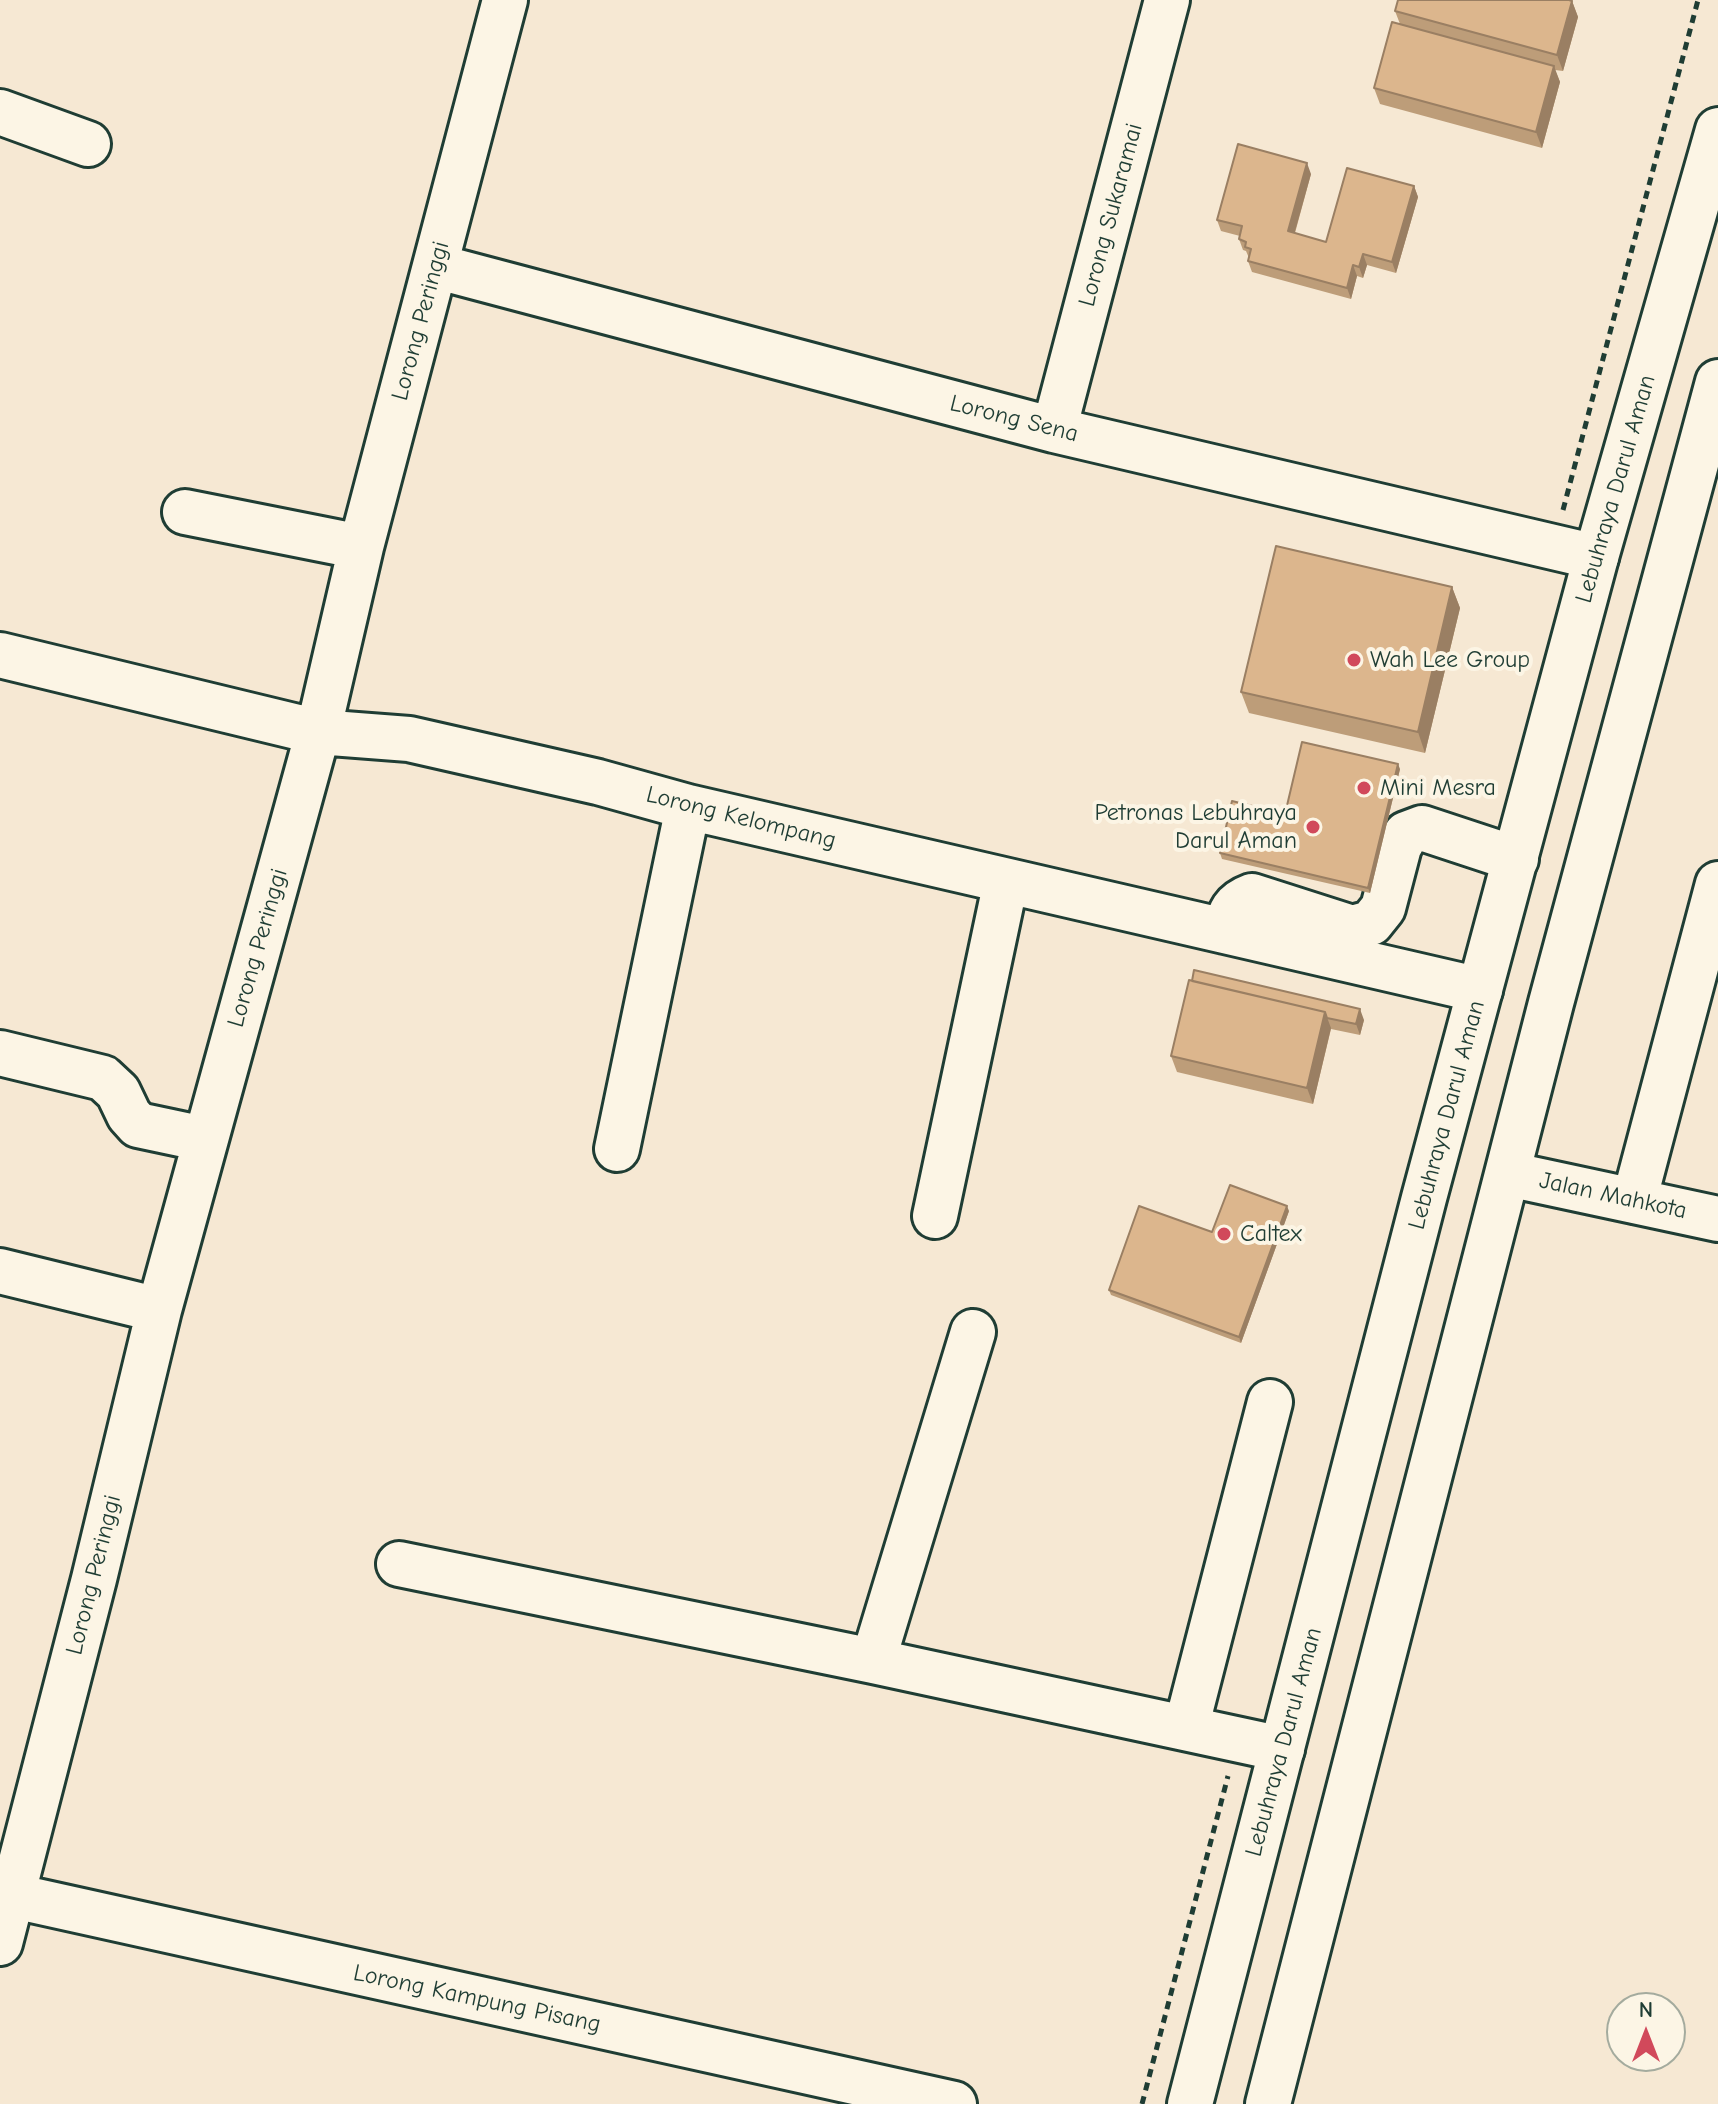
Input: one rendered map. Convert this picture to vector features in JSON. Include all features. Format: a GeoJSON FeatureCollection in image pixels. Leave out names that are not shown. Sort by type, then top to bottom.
{"type":"FeatureCollection","features":[{"type":"Feature","properties":{"kind":"street","name":"Lorong Peringgi"},"geometry":{"type":"LineString","coordinates":[[0,1943],[6,1894],[94,1579],[204,1139],[318,732],[361,547],[505,0]]}},
{"type":"Feature","properties":{"kind":"street","name":"Lorong Sukaramai"},"geometry":{"type":"LineString","coordinates":[[1054,430],[1167,0]]}},
{"type":"Feature","properties":{"kind":"street"},"geometry":{"type":"LineString","coordinates":[[0,112],[88,144]]}},
{"type":"Feature","properties":{"kind":"street","name":"Lebuhraya Darul Aman"},"geometry":{"type":"LineString","coordinates":[[1190,2104],[1424,1198],[1596,557],[1718,130]]}},
{"type":"Feature","properties":{"kind":"street","name":"Lorong Sena"},"geometry":{"type":"LineString","coordinates":[[435,266],[1054,430],[1596,557]]}},
{"type":"Feature","properties":{"kind":"street"},"geometry":{"type":"LineString","coordinates":[[1268,2104],[1658,599],[1718,382]]}},
{"type":"Feature","properties":{"kind":"street"},"geometry":{"type":"LineString","coordinates":[[185,512],[361,547]]}},
{"type":"Feature","properties":{"kind":"street","name":"Lorong Kelompang"},"geometry":{"type":"LineString","coordinates":[[0,655],[318,732],[409,739],[598,782],[688,807],[1480,990]]}},
{"type":"Feature","properties":{"kind":"street"},"geometry":{"type":"LineString","coordinates":[[617,1149],[688,807]]}},
{"type":"Feature","properties":{"kind":"street"},"geometry":{"type":"LineString","coordinates":[[1225,931],[1231,909],[1239,901],[1252,896],[1352,928],[1371,923],[1383,908],[1399,847],[1406,834],[1422,828],[1516,859]]}},
{"type":"Feature","properties":{"kind":"street"},"geometry":{"type":"LineString","coordinates":[[935,1216],[1006,881]]}},
{"type":"Feature","properties":{"kind":"street"},"geometry":{"type":"LineString","coordinates":[[1634,1201],[1718,884]]}},
{"type":"Feature","properties":{"kind":"street"},"geometry":{"type":"LineString","coordinates":[[0,1053],[103,1078],[118,1092],[129,1115],[138,1125],[204,1139]]}},
{"type":"Feature","properties":{"kind":"street","name":"Jalan Mahkota"},"geometry":{"type":"LineString","coordinates":[[1508,1174],[1718,1219]]}},
{"type":"Feature","properties":{"kind":"street"},"geometry":{"type":"LineString","coordinates":[[0,1271],[159,1310]]}},
{"type":"Feature","properties":{"kind":"street"},"geometry":{"type":"LineString","coordinates":[[873,1661],[973,1332]]}},
{"type":"Feature","properties":{"kind":"street"},"geometry":{"type":"LineString","coordinates":[[1186,1728],[1270,1402]]}},
{"type":"Feature","properties":{"kind":"street"},"geometry":{"type":"LineString","coordinates":[[399,1564],[1282,1749]]}},
{"type":"Feature","properties":{"kind":"street","name":"Lorong Kampung Pisang"},"geometry":{"type":"LineString","coordinates":[[6,1894],[954,2104]]}},
{"type":"Feature","properties":{"kind":"building"},"geometry":{"type":"Polygon","coordinates":[[[1398,0],[1572,1],[1557,55],[1395,11],[1398,0]]]}},
{"type":"Feature","properties":{"kind":"building"},"geometry":{"type":"Polygon","coordinates":[[[1392,22],[1554,66],[1536,132],[1374,88],[1392,22]]]}},
{"type":"Feature","properties":{"kind":"building"},"geometry":{"type":"Polygon","coordinates":[[[1238,144],[1307,163],[1288,231],[1326,242],[1347,168],[1414,186],[1392,262],[1363,254],[1359,267],[1353,265],[1347,288],[1248,261],[1251,249],[1239,239],[1242,226],[1217,220],[1238,144]]]}},
{"type":"Feature","properties":{"kind":"building","name":"Wah Lee Group"},"geometry":{"type":"Polygon","coordinates":[[[1276,546],[1452,587],[1418,732],[1241,692],[1276,546]]]}},
{"type":"Feature","properties":{"kind":"building"},"geometry":{"type":"Polygon","coordinates":[[[1302,742],[1398,764],[1368,888],[1220,853],[1232,801],[1285,814],[1302,742]]]}},
{"type":"Feature","properties":{"kind":"building"},"geometry":{"type":"Polygon","coordinates":[[[1194,970],[1360,1009],[1356,1024],[1327,1018],[1325,1012],[1192,981],[1194,970]]]}},
{"type":"Feature","properties":{"kind":"building"},"geometry":{"type":"Polygon","coordinates":[[[1189,980],[1325,1012],[1307,1088],[1171,1056],[1189,980]]]}},
{"type":"Feature","properties":{"kind":"building"},"geometry":{"type":"Polygon","coordinates":[[[1230,1185],[1287,1206],[1239,1337],[1109,1290],[1139,1206],[1212,1232],[1230,1185]]]}},
{"type":"Feature","properties":{"kind":"place","name":"Wah Lee Group"},"geometry":{"type":"Point","coordinates":[1354,660]}},
{"type":"Feature","properties":{"kind":"place","name":"Mini Mesra"},"geometry":{"type":"Point","coordinates":[1364,788]}},
{"type":"Feature","properties":{"kind":"place","name":"Petronas Lebuhraya Darul Aman"},"geometry":{"type":"Point","coordinates":[1313,827]}},
{"type":"Feature","properties":{"kind":"place","name":"Caltex"},"geometry":{"type":"Point","coordinates":[1224,1234]}}]}
